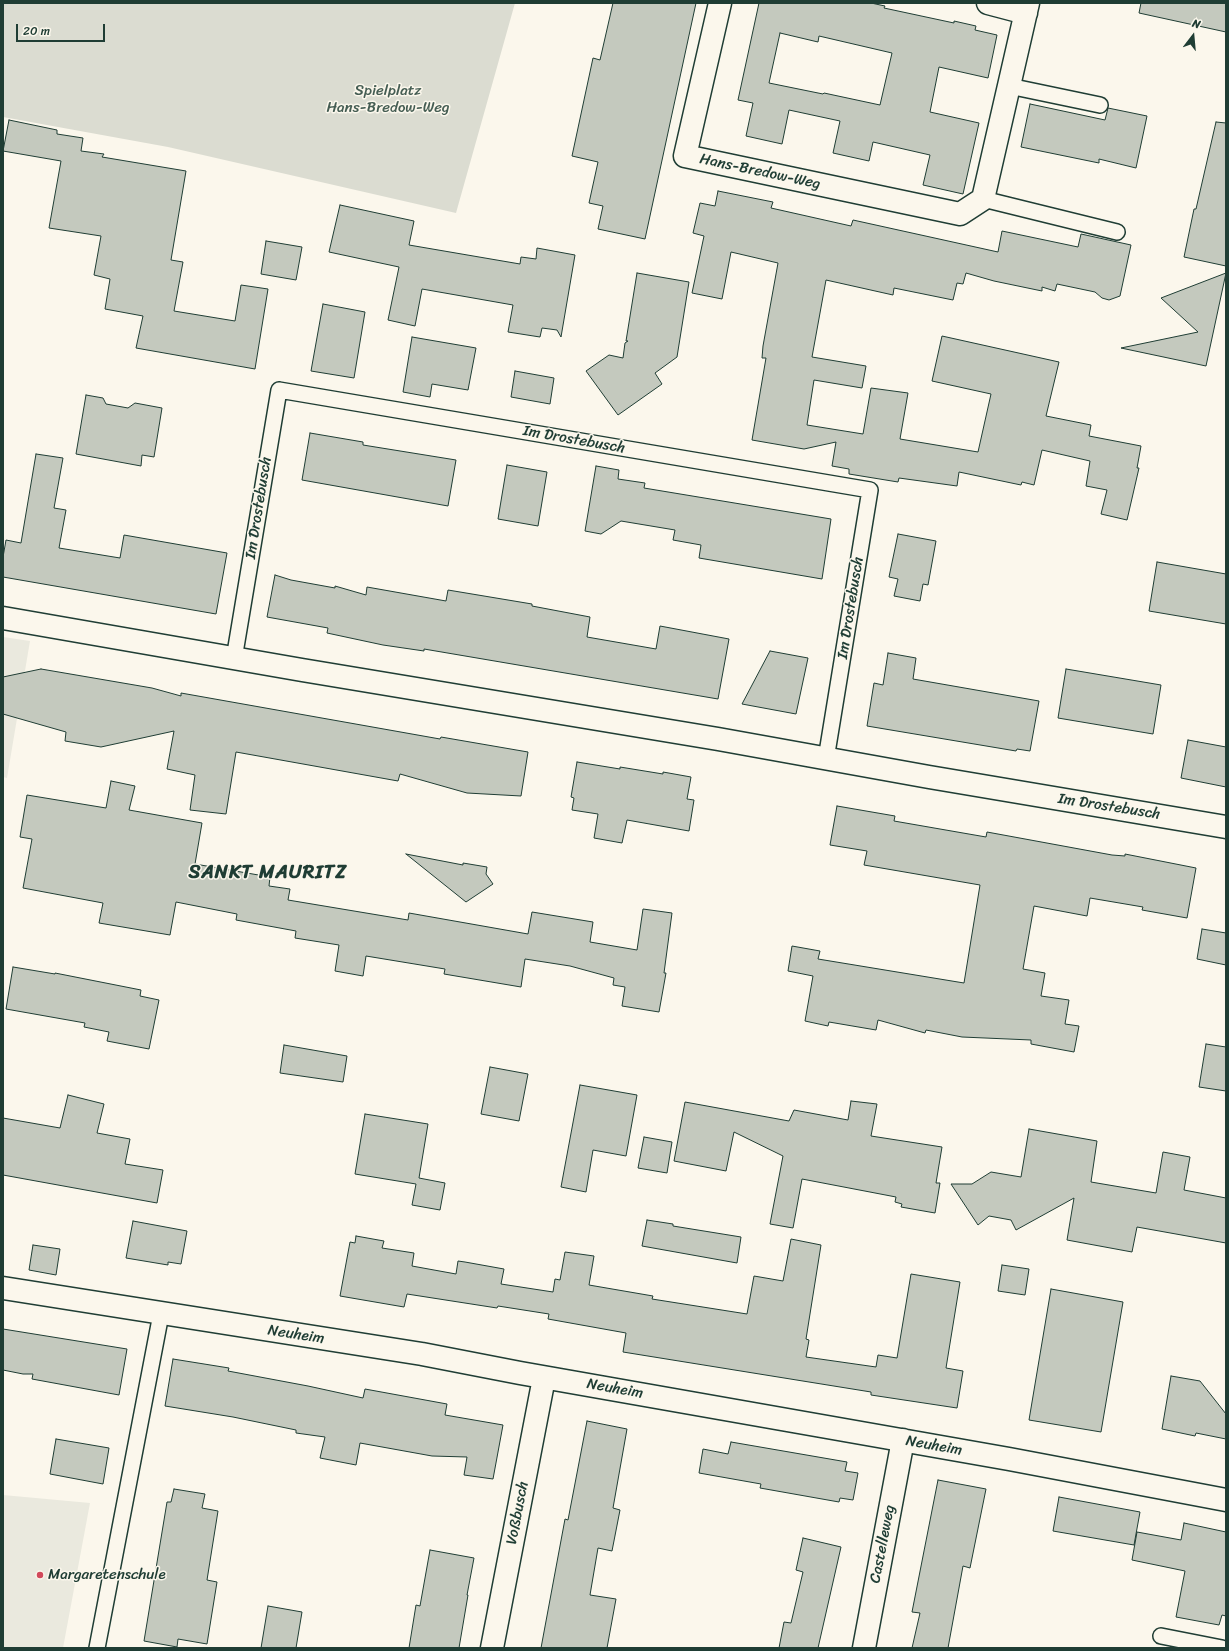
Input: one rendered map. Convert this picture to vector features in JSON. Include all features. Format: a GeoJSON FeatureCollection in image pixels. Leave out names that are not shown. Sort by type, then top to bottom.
{"type":"FeatureCollection","features":[{"type":"Feature","properties":{"kind":"street","name":"Hans-Bredow-Weg"},"geometry":{"type":"LineString","coordinates":[[720,3],[685,156],[960,214],[983,199]]}},
{"type":"Feature","properties":{"kind":"street"},"geometry":{"type":"LineString","coordinates":[[983,199],[1027,8],[988,3]]}},
{"type":"Feature","properties":{"kind":"street","name":"Im Drostebusch"},"geometry":{"type":"LineString","coordinates":[[3,618],[234,659],[718,739],[826,759],[1226,827]]}},
{"type":"Feature","properties":{"kind":"street","name":"Neuheim"},"geometry":{"type":"LineString","coordinates":[[3,1288],[422,1354],[544,1378],[903,1440],[1226,1500]]}},
{"type":"Feature","properties":{"kind":"street","name":"Voßbusch"},"geometry":{"type":"LineString","coordinates":[[492,1648],[544,1378]]}},
{"type":"Feature","properties":{"kind":"street","name":"Castelleweg"},"geometry":{"type":"LineString","coordinates":[[864,1648],[903,1440]]}},
{"type":"Feature","properties":{"kind":"lane"},"geometry":{"type":"LineString","coordinates":[[1009,86],[1100,105]]}},
{"type":"Feature","properties":{"kind":"lane"},"geometry":{"type":"LineString","coordinates":[[983,199],[1117,232]]}},
{"type":"Feature","properties":{"kind":"lane","name":"Im Drostebusch"},"geometry":{"type":"LineString","coordinates":[[234,659],[279,390],[863,488],[870,490],[826,759]]}},
{"type":"Feature","properties":{"kind":"lane"},"geometry":{"type":"LineString","coordinates":[[97,1648],[161,1314]]}},
{"type":"Feature","properties":{"kind":"lane"},"geometry":{"type":"LineString","coordinates":[[1161,1636],[1222,1648]]}},
{"type":"Feature","properties":{"kind":"shaded area"},"geometry":{"type":"Polygon","coordinates":[[[3,637],[30,641],[7,778],[3,777],[3,637]]]}},
{"type":"Feature","properties":{"kind":"shaded area","name":"Margaretenschule"},"geometry":{"type":"Polygon","coordinates":[[[3,1495],[90,1503],[63,1648],[3,1648],[3,1495]]]}},
{"type":"Feature","properties":{"kind":"green space","name":"Spielplatz Hans-Bredow-Weg"},"geometry":{"type":"Polygon","coordinates":[[[3,3],[515,3],[456,213],[168,147],[3,117],[3,3]]]}},
{"type":"Feature","properties":{"kind":"building"},"geometry":{"type":"Polygon","coordinates":[[[613,3],[696,3],[645,239],[598,229],[603,206],[589,203],[598,162],[572,156],[593,58],[600,60],[613,3]]]}},
{"type":"Feature","properties":{"kind":"building"},"geometry":{"type":"Polygon","coordinates":[[[759,3],[871,3],[885,6],[884,8],[954,23],[954,21],[976,26],[975,30],[997,35],[988,78],[939,67],[930,112],[979,123],[963,194],[923,185],[930,155],[873,142],[869,161],[833,153],[840,121],[789,110],[782,144],[746,136],[753,103],[738,100],[759,3]],[[780,33],[769,83],[880,105],[892,53],[819,36],[818,42],[780,33]]]}},
{"type":"Feature","properties":{"kind":"building"},"geometry":{"type":"Polygon","coordinates":[[[1141,3],[1226,3],[1226,32],[1139,13],[1141,3]]]}},
{"type":"Feature","properties":{"kind":"building"},"geometry":{"type":"Polygon","coordinates":[[[1030,104],[1105,120],[1108,108],[1147,116],[1136,168],[1099,159],[1099,163],[1021,147],[1030,104]]]}},
{"type":"Feature","properties":{"kind":"building"},"geometry":{"type":"Polygon","coordinates":[[[9,120],[57,130],[57,134],[83,138],[81,151],[104,154],[102,157],[186,171],[171,260],[183,262],[174,311],[235,321],[241,285],[268,289],[255,369],[136,348],[143,316],[105,309],[110,279],[94,275],[101,236],[49,228],[61,161],[3,151],[9,120]]]}},
{"type":"Feature","properties":{"kind":"building"},"geometry":{"type":"Polygon","coordinates":[[[1216,122],[1226,123],[1226,266],[1184,257],[1194,209],[1196,209],[1216,122]]]}},
{"type":"Feature","properties":{"kind":"building"},"geometry":{"type":"Polygon","coordinates":[[[718,191],[773,202],[771,208],[851,226],[853,220],[998,252],[1002,231],[1078,247],[1081,234],[1131,245],[1120,296],[1109,300],[1102,298],[1095,292],[1057,284],[1055,291],[1042,287],[1042,291],[994,281],[966,273],[963,284],[957,283],[953,300],[894,288],[893,295],[826,280],[812,357],[866,366],[862,388],[814,380],[807,425],[863,434],[871,388],[908,393],[900,439],[978,452],[991,394],[932,381],[942,336],[1059,362],[1046,416],[1091,425],[1089,436],[1141,446],[1137,468],[1139,468],[1127,520],[1101,514],[1107,490],[1086,486],[1090,461],[1042,450],[1034,485],[1022,482],[1021,485],[959,472],[957,486],[899,478],[898,482],[849,474],[849,469],[832,466],[836,442],[804,449],[752,440],[766,358],[762,358],[763,346],[778,263],[731,252],[722,299],[692,293],[704,236],[693,233],[700,203],[715,206],[718,191]]]}},
{"type":"Feature","properties":{"kind":"building"},"geometry":{"type":"Polygon","coordinates":[[[340,205],[414,221],[409,245],[520,264],[521,257],[536,259],[537,248],[575,255],[561,337],[557,330],[542,328],[540,337],[508,332],[513,305],[422,289],[415,326],[388,320],[399,267],[329,252],[340,205]]]}},
{"type":"Feature","properties":{"kind":"building"},"geometry":{"type":"Polygon","coordinates":[[[266,241],[302,247],[296,280],[261,274],[266,241]]]}},
{"type":"Feature","properties":{"kind":"building"},"geometry":{"type":"Polygon","coordinates":[[[637,273],[689,282],[677,357],[655,373],[662,384],[618,415],[586,371],[609,355],[623,358],[625,343],[628,341],[626,341],[637,273]]]}},
{"type":"Feature","properties":{"kind":"building"},"geometry":{"type":"Polygon","coordinates":[[[1226,273],[1206,366],[1121,348],[1198,332],[1161,298],[1226,273]]]}},
{"type":"Feature","properties":{"kind":"building"},"geometry":{"type":"Polygon","coordinates":[[[323,304],[365,312],[354,378],[311,371],[323,304]]]}},
{"type":"Feature","properties":{"kind":"building"},"geometry":{"type":"Polygon","coordinates":[[[412,337],[476,348],[468,390],[432,384],[430,397],[403,392],[412,337]]]}},
{"type":"Feature","properties":{"kind":"building"},"geometry":{"type":"Polygon","coordinates":[[[515,371],[554,378],[550,404],[511,397],[515,371]]]}},
{"type":"Feature","properties":{"kind":"building"},"geometry":{"type":"Polygon","coordinates":[[[86,395],[103,398],[106,404],[128,408],[135,403],[162,408],[154,457],[142,455],[141,466],[76,454],[86,395]]]}},
{"type":"Feature","properties":{"kind":"building"},"geometry":{"type":"Polygon","coordinates":[[[310,433],[363,442],[363,445],[456,460],[448,506],[302,480],[310,433]]]}},
{"type":"Feature","properties":{"kind":"building"},"geometry":{"type":"Polygon","coordinates":[[[36,454],[63,458],[54,508],[66,510],[59,548],[120,558],[124,535],[227,553],[216,614],[3,577],[3,557],[6,540],[21,543],[36,454]]]}},
{"type":"Feature","properties":{"kind":"building"},"geometry":{"type":"Polygon","coordinates":[[[507,465],[547,472],[538,526],[498,519],[507,465]]]}},
{"type":"Feature","properties":{"kind":"building"},"geometry":{"type":"Polygon","coordinates":[[[596,466],[619,470],[618,479],[645,483],[644,488],[831,519],[822,579],[699,558],[701,545],[673,540],[675,530],[621,521],[601,534],[585,531],[596,466]]]}},
{"type":"Feature","properties":{"kind":"building"},"geometry":{"type":"Polygon","coordinates":[[[898,534],[936,541],[928,585],[923,584],[920,601],[894,596],[898,579],[889,577],[898,534]]]}},
{"type":"Feature","properties":{"kind":"building"},"geometry":{"type":"Polygon","coordinates":[[[1157,562],[1226,574],[1226,624],[1149,611],[1157,562]]]}},
{"type":"Feature","properties":{"kind":"building"},"geometry":{"type":"Polygon","coordinates":[[[275,575],[291,580],[335,588],[335,586],[366,595],[367,587],[446,601],[448,590],[532,604],[532,606],[590,617],[587,637],[656,649],[660,626],[729,639],[718,699],[424,649],[424,651],[383,645],[327,633],[328,628],[267,617],[275,575]]]}},
{"type":"Feature","properties":{"kind":"building"},"geometry":{"type":"Polygon","coordinates":[[[770,651],[808,658],[796,714],[742,704],[770,651]]]}},
{"type":"Feature","properties":{"kind":"building"},"geometry":{"type":"Polygon","coordinates":[[[888,653],[916,658],[913,679],[1039,701],[1030,751],[1017,749],[1016,751],[867,726],[874,683],[883,685],[888,653]]]}},
{"type":"Feature","properties":{"kind":"building"},"geometry":{"type":"Polygon","coordinates":[[[41,669],[152,688],[181,696],[181,693],[440,739],[441,737],[528,752],[521,796],[467,793],[400,774],[398,781],[236,752],[226,814],[190,810],[195,775],[167,769],[174,731],[101,747],[65,741],[66,732],[3,714],[3,677],[41,669]]]}},
{"type":"Feature","properties":{"kind":"building"},"geometry":{"type":"Polygon","coordinates":[[[1066,669],[1161,685],[1153,734],[1058,718],[1066,669]]]}},
{"type":"Feature","properties":{"kind":"building"},"geometry":{"type":"Polygon","coordinates":[[[1188,740],[1226,747],[1226,787],[1181,778],[1188,740]]]}},
{"type":"Feature","properties":{"kind":"building"},"geometry":{"type":"Polygon","coordinates":[[[577,762],[620,769],[620,767],[691,777],[687,799],[694,800],[689,831],[627,820],[622,843],[594,838],[598,814],[572,810],[574,798],[571,797],[577,762]]]}},
{"type":"Feature","properties":{"kind":"building"},"geometry":{"type":"Polygon","coordinates":[[[111,781],[135,786],[129,810],[202,823],[195,864],[270,877],[269,886],[290,889],[288,900],[408,920],[409,913],[528,934],[532,912],[593,922],[590,942],[637,950],[643,909],[672,913],[664,973],[666,973],[659,1012],[622,1006],[625,987],[613,985],[614,978],[570,966],[525,959],[521,987],[444,974],[445,969],[366,956],[363,976],[335,971],[339,945],[295,938],[296,931],[236,920],[237,914],[176,902],[170,935],[99,923],[103,903],[23,888],[32,839],[20,837],[27,795],[106,808],[111,781]]]}},
{"type":"Feature","properties":{"kind":"building"},"geometry":{"type":"Polygon","coordinates":[[[837,806],[895,816],[894,821],[986,837],[987,832],[1112,855],[1125,856],[1125,854],[1196,868],[1187,918],[1142,910],[1143,907],[1090,898],[1087,916],[1034,906],[1023,969],[1045,973],[1041,996],[1069,1000],[1065,1024],[1079,1026],[1074,1052],[1031,1044],[1031,1040],[962,1037],[926,1030],[925,1033],[878,1020],[876,1030],[829,1022],[828,1026],[805,1021],[813,976],[788,971],[792,946],[820,951],[818,959],[964,983],[980,885],[864,865],[867,851],[830,845],[837,806]]]}},
{"type":"Feature","properties":{"kind":"building"},"geometry":{"type":"Polygon","coordinates":[[[406,854],[463,865],[463,863],[487,867],[486,874],[493,884],[466,902],[406,854]]]}},
{"type":"Feature","properties":{"kind":"building"},"geometry":{"type":"Polygon","coordinates":[[[1202,929],[1226,933],[1226,965],[1197,959],[1202,929]]]}},
{"type":"Feature","properties":{"kind":"building"},"geometry":{"type":"Polygon","coordinates":[[[13,967],[55,973],[141,990],[140,996],[159,1000],[149,1049],[107,1041],[109,1032],[84,1027],[85,1023],[6,1009],[13,967]]]}},
{"type":"Feature","properties":{"kind":"building"},"geometry":{"type":"Polygon","coordinates":[[[1206,1044],[1226,1047],[1226,1091],[1199,1087],[1206,1044]]]}},
{"type":"Feature","properties":{"kind":"building"},"geometry":{"type":"Polygon","coordinates":[[[284,1045],[347,1056],[343,1082],[280,1073],[284,1045]]]}},
{"type":"Feature","properties":{"kind":"building"},"geometry":{"type":"Polygon","coordinates":[[[490,1067],[528,1074],[519,1121],[481,1114],[490,1067]]]}},
{"type":"Feature","properties":{"kind":"building"},"geometry":{"type":"Polygon","coordinates":[[[580,1085],[637,1095],[626,1156],[593,1150],[586,1192],[561,1187],[580,1085]]]}},
{"type":"Feature","properties":{"kind":"building"},"geometry":{"type":"Polygon","coordinates":[[[68,1095],[104,1104],[97,1133],[130,1139],[125,1164],[163,1170],[157,1203],[3,1175],[3,1118],[60,1128],[68,1095]]]}},
{"type":"Feature","properties":{"kind":"building"},"geometry":{"type":"Polygon","coordinates":[[[851,1101],[877,1104],[871,1136],[942,1147],[936,1183],[940,1183],[935,1213],[901,1207],[902,1204],[895,1202],[896,1197],[802,1179],[793,1228],[770,1224],[783,1156],[734,1132],[726,1171],[674,1161],[685,1102],[789,1121],[794,1110],[848,1120],[851,1101]]]}},
{"type":"Feature","properties":{"kind":"building"},"geometry":{"type":"Polygon","coordinates":[[[365,1114],[428,1124],[419,1178],[445,1183],[440,1210],[412,1205],[416,1184],[355,1174],[365,1114]]]}},
{"type":"Feature","properties":{"kind":"building"},"geometry":{"type":"Polygon","coordinates":[[[1029,1129],[1097,1141],[1091,1182],[1156,1193],[1163,1152],[1190,1157],[1184,1190],[1226,1198],[1226,1243],[1137,1227],[1132,1252],[1067,1240],[1074,1198],[1016,1230],[1011,1220],[989,1216],[978,1225],[951,1184],[972,1184],[991,1172],[1021,1177],[1029,1129]]]}},
{"type":"Feature","properties":{"kind":"building"},"geometry":{"type":"Polygon","coordinates":[[[644,1137],[672,1142],[667,1173],[638,1168],[644,1137]]]}},
{"type":"Feature","properties":{"kind":"building"},"geometry":{"type":"Polygon","coordinates":[[[647,1220],[673,1224],[673,1226],[741,1237],[737,1263],[642,1246],[647,1220]]]}},
{"type":"Feature","properties":{"kind":"building"},"geometry":{"type":"Polygon","coordinates":[[[133,1221],[187,1231],[181,1264],[168,1262],[168,1265],[126,1258],[133,1221]]]}},
{"type":"Feature","properties":{"kind":"building"},"geometry":{"type":"Polygon","coordinates":[[[356,1236],[384,1241],[382,1248],[414,1253],[412,1266],[456,1274],[458,1261],[504,1269],[501,1284],[553,1292],[555,1279],[560,1280],[565,1252],[594,1256],[589,1285],[653,1296],[652,1299],[747,1314],[754,1276],[783,1281],[791,1239],[821,1245],[806,1339],[809,1340],[806,1357],[876,1367],[878,1355],[897,1358],[911,1274],[960,1282],[946,1368],[963,1371],[957,1408],[871,1395],[871,1392],[623,1352],[626,1333],[548,1319],[549,1314],[498,1306],[497,1308],[407,1294],[404,1307],[340,1296],[350,1242],[355,1243],[356,1236]]]}},
{"type":"Feature","properties":{"kind":"building"},"geometry":{"type":"Polygon","coordinates":[[[33,1245],[60,1249],[56,1275],[29,1270],[33,1245]]]}},
{"type":"Feature","properties":{"kind":"building"},"geometry":{"type":"Polygon","coordinates":[[[1002,1265],[1029,1269],[1025,1295],[998,1291],[1002,1265]]]}},
{"type":"Feature","properties":{"kind":"building"},"geometry":{"type":"Polygon","coordinates":[[[1051,1289],[1123,1302],[1101,1432],[1029,1420],[1051,1289]]]}},
{"type":"Feature","properties":{"kind":"building"},"geometry":{"type":"Polygon","coordinates":[[[3,1329],[127,1349],[119,1395],[32,1379],[33,1374],[23,1374],[3,1370],[3,1329]]]}},
{"type":"Feature","properties":{"kind":"building"},"geometry":{"type":"Polygon","coordinates":[[[173,1359],[229,1368],[228,1371],[363,1398],[365,1389],[447,1404],[445,1415],[503,1425],[493,1479],[464,1475],[467,1457],[432,1456],[360,1443],[356,1465],[320,1458],[325,1437],[296,1433],[296,1430],[233,1417],[165,1406],[173,1359]]]}},
{"type":"Feature","properties":{"kind":"building"},"geometry":{"type":"Polygon","coordinates":[[[1171,1376],[1200,1381],[1226,1414],[1226,1439],[1196,1433],[1195,1436],[1162,1429],[1171,1376]]]}},
{"type":"Feature","properties":{"kind":"building"},"geometry":{"type":"Polygon","coordinates":[[[587,1421],[627,1429],[613,1508],[620,1510],[612,1551],[598,1548],[590,1595],[616,1599],[607,1648],[541,1648],[565,1519],[568,1520],[587,1421]]]}},
{"type":"Feature","properties":{"kind":"building"},"geometry":{"type":"Polygon","coordinates":[[[56,1439],[109,1448],[103,1484],[50,1474],[56,1439]]]}},
{"type":"Feature","properties":{"kind":"building"},"geometry":{"type":"Polygon","coordinates":[[[731,1442],[847,1462],[845,1471],[858,1473],[853,1500],[840,1498],[839,1502],[760,1488],[761,1484],[699,1473],[703,1449],[728,1454],[731,1442]]]}},
{"type":"Feature","properties":{"kind":"building"},"geometry":{"type":"Polygon","coordinates":[[[938,1480],[986,1489],[970,1568],[963,1566],[948,1648],[912,1648],[920,1613],[912,1612],[938,1480]]]}},
{"type":"Feature","properties":{"kind":"building"},"geometry":{"type":"Polygon","coordinates":[[[174,1489],[205,1494],[202,1508],[218,1511],[207,1580],[217,1582],[207,1644],[178,1639],[177,1647],[144,1641],[167,1502],[171,1502],[174,1489]]]}},
{"type":"Feature","properties":{"kind":"building"},"geometry":{"type":"Polygon","coordinates":[[[1059,1497],[1140,1512],[1134,1545],[1053,1531],[1059,1497]]]}},
{"type":"Feature","properties":{"kind":"building"},"geometry":{"type":"Polygon","coordinates":[[[1184,1523],[1226,1532],[1226,1616],[1222,1615],[1219,1625],[1176,1617],[1185,1571],[1132,1560],[1137,1532],[1181,1540],[1184,1523]]]}},
{"type":"Feature","properties":{"kind":"building"},"geometry":{"type":"Polygon","coordinates":[[[803,1538],[841,1547],[818,1648],[779,1648],[784,1622],[791,1623],[803,1572],[796,1570],[803,1538]]]}},
{"type":"Feature","properties":{"kind":"building"},"geometry":{"type":"Polygon","coordinates":[[[430,1550],[474,1558],[459,1648],[409,1648],[416,1605],[420,1606],[430,1550]]]}},
{"type":"Feature","properties":{"kind":"building"},"geometry":{"type":"Polygon","coordinates":[[[268,1606],[302,1612],[296,1648],[261,1648],[268,1606]]]}},
{"type":"Feature","properties":{"kind":"place","name":"Margaretenschule"},"geometry":{"type":"Point","coordinates":[40,1575]}},
{"type":"Feature","properties":{"kind":"district","name":"SANKT MAURITZ"},"geometry":{"type":"Point","coordinates":[268,873]}}]}
